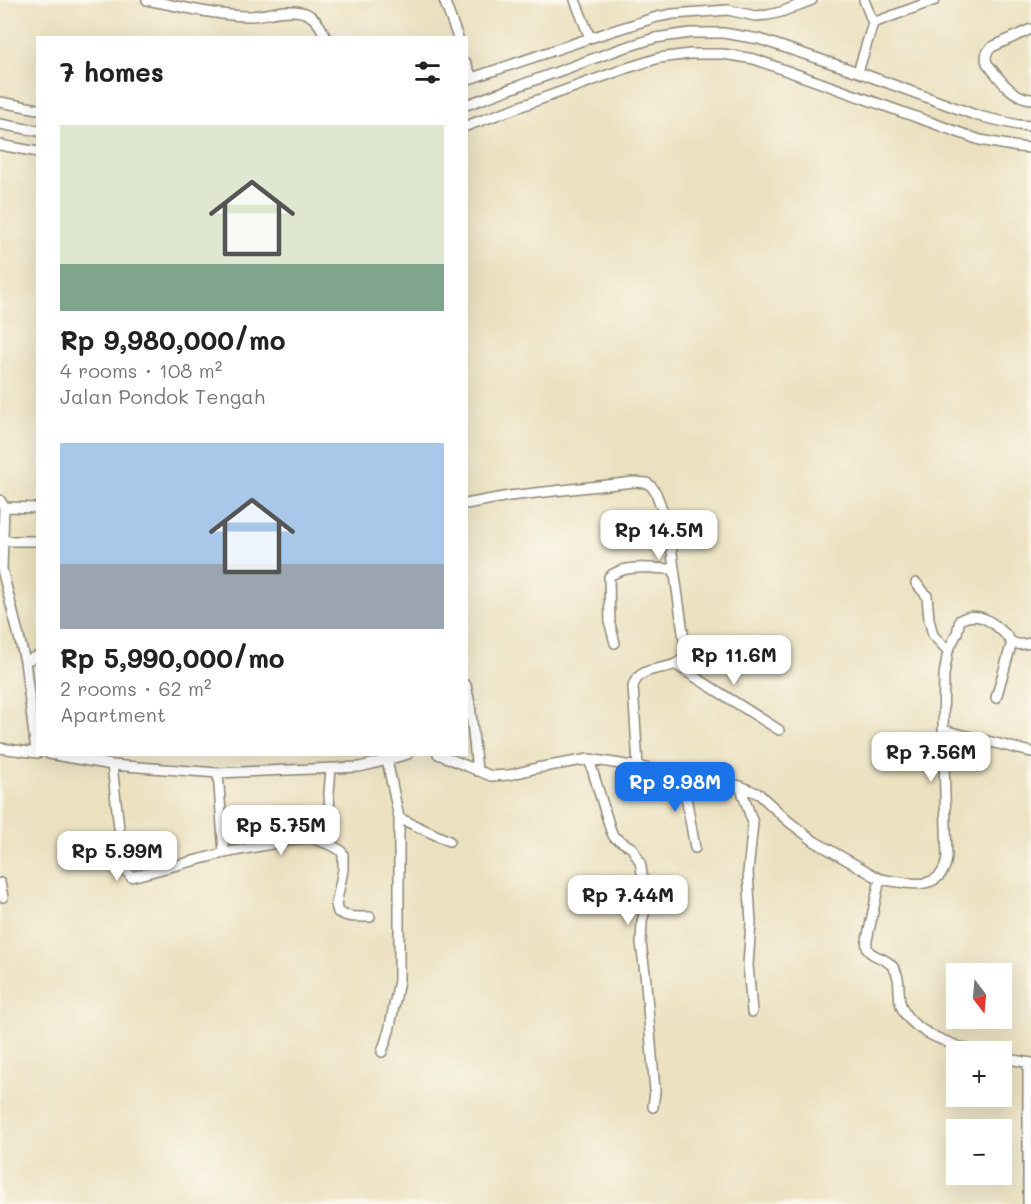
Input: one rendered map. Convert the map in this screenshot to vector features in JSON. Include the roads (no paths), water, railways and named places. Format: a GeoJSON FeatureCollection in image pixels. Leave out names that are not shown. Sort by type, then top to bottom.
{"type":"FeatureCollection","features":[{"type":"Feature","properties":{"kind":"street"},"geometry":{"type":"LineString","coordinates":[[147,0],[229,15],[250,16],[301,12],[313,17],[325,36]]}},
{"type":"Feature","properties":{"kind":"street"},"geometry":{"type":"LineString","coordinates":[[444,0],[457,36]]}},
{"type":"Feature","properties":{"kind":"street"},"geometry":{"type":"LineString","coordinates":[[575,0],[590,38]]}},
{"type":"Feature","properties":{"kind":"street"},"geometry":{"type":"LineString","coordinates":[[724,0],[728,10]]}},
{"type":"Feature","properties":{"kind":"street"},"geometry":{"type":"LineString","coordinates":[[469,79],[657,17],[728,10],[755,16],[768,15],[812,0]]}},
{"type":"Feature","properties":{"kind":"street"},"geometry":{"type":"LineString","coordinates":[[858,72],[873,23],[864,0]]}},
{"type":"Feature","properties":{"kind":"street"},"geometry":{"type":"LineString","coordinates":[[873,23],[935,0]]}},
{"type":"Feature","properties":{"kind":"street"},"geometry":{"type":"LineString","coordinates":[[1031,29],[992,47],[985,58],[1009,90],[1026,99],[1031,99]]}},
{"type":"Feature","properties":{"kind":"street"},"geometry":{"type":"LineString","coordinates":[[468,104],[655,38],[690,33],[723,33],[759,39],[978,116],[1031,126]]}},
{"type":"Feature","properties":{"kind":"street"},"geometry":{"type":"LineString","coordinates":[[468,125],[659,58],[690,54],[723,54],[754,59],[980,140],[1031,148]]}},
{"type":"Feature","properties":{"kind":"street"},"geometry":{"type":"LineString","coordinates":[[0,102],[36,109]]}},
{"type":"Feature","properties":{"kind":"street"},"geometry":{"type":"LineString","coordinates":[[0,124],[36,131]]}},
{"type":"Feature","properties":{"kind":"street"},"geometry":{"type":"LineString","coordinates":[[0,145],[36,152]]}},
{"type":"Feature","properties":{"kind":"street"},"geometry":{"type":"LineString","coordinates":[[468,504],[509,496],[641,482],[647,483],[656,493],[668,525],[686,654],[682,661],[675,665],[643,673],[636,678],[633,686],[638,766]]}},
{"type":"Feature","properties":{"kind":"street"},"geometry":{"type":"LineString","coordinates":[[36,508],[2,503],[1,569],[25,661],[36,744]]}},
{"type":"Feature","properties":{"kind":"street"},"geometry":{"type":"LineString","coordinates":[[668,525],[703,525]]}},
{"type":"Feature","properties":{"kind":"street"},"geometry":{"type":"LineString","coordinates":[[3,541],[36,542]]}},
{"type":"Feature","properties":{"kind":"street"},"geometry":{"type":"LineString","coordinates":[[615,643],[610,624],[609,577],[613,573],[632,568],[674,569]]}},
{"type":"Feature","properties":{"kind":"street"},"geometry":{"type":"LineString","coordinates":[[916,583],[927,596],[933,634],[948,651]]}},
{"type":"Feature","properties":{"kind":"street"},"geometry":{"type":"LineString","coordinates":[[444,756],[491,776],[509,775],[589,759],[740,786],[759,794],[814,841],[880,879],[914,884],[924,883],[938,878],[943,873],[947,858],[943,730],[944,675],[948,651],[957,633],[960,620],[966,616],[975,615],[985,618],[1012,642],[1019,645],[1031,643]]}},
{"type":"Feature","properties":{"kind":"street"},"geometry":{"type":"LineString","coordinates":[[996,698],[1012,642]]}},
{"type":"Feature","properties":{"kind":"street"},"geometry":{"type":"LineString","coordinates":[[25,661],[36,657]]}},
{"type":"Feature","properties":{"kind":"street"},"geometry":{"type":"LineString","coordinates":[[675,665],[779,730]]}},
{"type":"Feature","properties":{"kind":"street"},"geometry":{"type":"LineString","coordinates":[[468,699],[477,771]]}},
{"type":"Feature","properties":{"kind":"street"},"geometry":{"type":"LineString","coordinates":[[943,730],[1031,752]]}},
{"type":"Feature","properties":{"kind":"street"},"geometry":{"type":"LineString","coordinates":[[0,748],[36,752]]}},
{"type":"Feature","properties":{"kind":"street"},"geometry":{"type":"LineString","coordinates":[[60,756],[112,765],[218,773],[359,766],[401,756]]}},
{"type":"Feature","properties":{"kind":"street"},"geometry":{"type":"LineString","coordinates":[[589,759],[611,831],[614,837],[632,848],[640,862],[647,902],[642,922],[641,943],[655,1091],[653,1107]]}},
{"type":"Feature","properties":{"kind":"street"},"geometry":{"type":"LineString","coordinates":[[382,1053],[399,981],[399,818],[387,760]]}},
{"type":"Feature","properties":{"kind":"street"},"geometry":{"type":"LineString","coordinates":[[112,765],[121,846],[131,877],[225,853],[311,838],[320,840],[340,850],[343,854],[343,870],[336,905],[338,912],[351,917],[370,917]]}},
{"type":"Feature","properties":{"kind":"street"},"geometry":{"type":"LineString","coordinates":[[320,840],[330,817],[331,768]]}},
{"type":"Feature","properties":{"kind":"street"},"geometry":{"type":"LineString","coordinates":[[218,773],[225,853]]}},
{"type":"Feature","properties":{"kind":"street"},"geometry":{"type":"LineString","coordinates":[[682,774],[695,848]]}},
{"type":"Feature","properties":{"kind":"street"},"geometry":{"type":"LineString","coordinates":[[740,786],[753,823],[748,872],[751,923],[748,965],[752,1012]]}},
{"type":"Feature","properties":{"kind":"street"},"geometry":{"type":"LineString","coordinates":[[399,818],[449,841]]}},
{"type":"Feature","properties":{"kind":"street"},"geometry":{"type":"LineString","coordinates":[[880,879],[867,949],[895,969],[902,1009],[907,1017],[923,1030],[946,1041]]}},
{"type":"Feature","properties":{"kind":"street"},"geometry":{"type":"LineString","coordinates":[[0,883],[3,897]]}},
{"type":"Feature","properties":{"kind":"street"},"geometry":{"type":"LineString","coordinates":[[1012,1060],[1029,1063],[1028,1204]]}}]}
